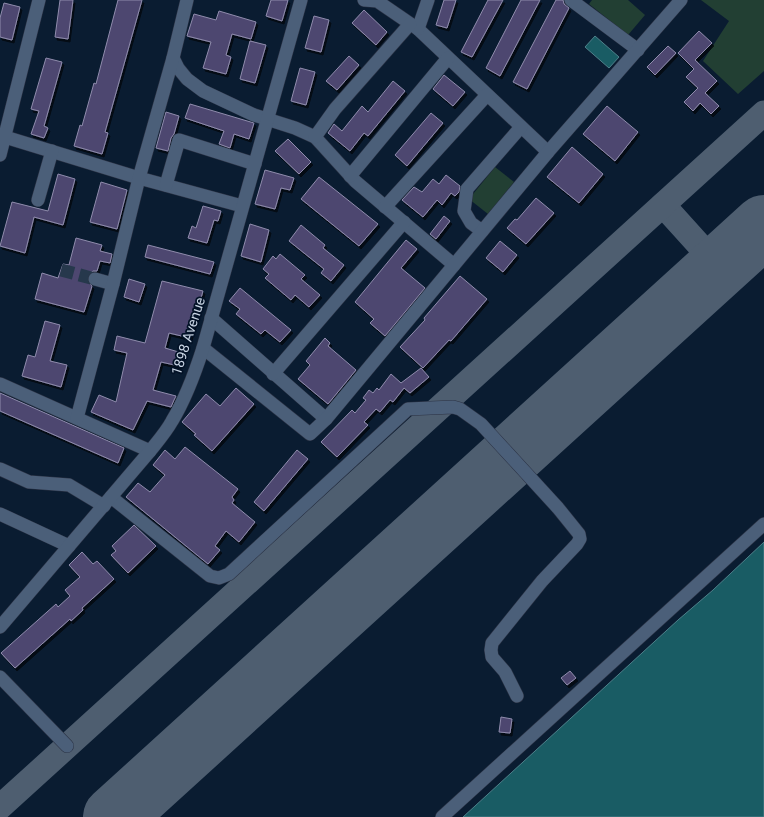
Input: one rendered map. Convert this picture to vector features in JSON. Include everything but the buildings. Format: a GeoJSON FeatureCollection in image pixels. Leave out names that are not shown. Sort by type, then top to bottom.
{"type":"FeatureCollection","features":[{"type":"Feature","properties":{"kind":"street"},"geometry":{"type":"LineString","coordinates":[[0,155],[39,0]]}},
{"type":"Feature","properties":{"kind":"street"},"geometry":{"type":"LineString","coordinates":[[77,418],[113,284],[139,178],[173,58],[187,0]]}},
{"type":"Feature","properties":{"kind":"street","name":"1898 Avenue"},"geometry":{"type":"LineString","coordinates":[[0,627],[150,451],[172,422],[181,404],[203,348],[301,0]]}},
{"type":"Feature","properties":{"kind":"street"},"geometry":{"type":"LineString","coordinates":[[364,0],[377,1],[414,26],[548,152]]}},
{"type":"Feature","properties":{"kind":"street"},"geometry":{"type":"LineString","coordinates":[[315,137],[335,109],[414,26],[428,0]]}},
{"type":"Feature","properties":{"kind":"street"},"geometry":{"type":"LineString","coordinates":[[571,0],[638,50]]}},
{"type":"Feature","properties":{"kind":"street"},"geometry":{"type":"LineString","coordinates":[[203,348],[310,434],[326,419],[548,152],[681,0]]}},
{"type":"Feature","properties":{"kind":"street"},"geometry":{"type":"LineString","coordinates":[[173,58],[178,68],[187,79],[203,91],[254,115],[295,128],[315,137],[350,176],[454,265]]}},
{"type":"Feature","properties":{"kind":"street"},"geometry":{"type":"LineString","coordinates":[[350,176],[448,58]]}},
{"type":"Feature","properties":{"kind":"street"},"geometry":{"type":"LineString","coordinates":[[385,207],[487,95]]}},
{"type":"Feature","properties":{"kind":"street"},"geometry":{"type":"LineString","coordinates":[[482,231],[471,223],[464,211],[467,189],[521,127]]}},
{"type":"Feature","properties":{"kind":"street"},"geometry":{"type":"LineString","coordinates":[[5,137],[139,178],[242,206]]}},
{"type":"Feature","properties":{"kind":"street"},"geometry":{"type":"LineString","coordinates":[[166,185],[179,140],[254,164]]}},
{"type":"Feature","properties":{"kind":"street"},"geometry":{"type":"LineString","coordinates":[[38,200],[52,151]]}},
{"type":"Feature","properties":{"kind":"street"},"geometry":{"type":"LineString","coordinates":[[273,374],[404,222]]}},
{"type":"Feature","properties":{"kind":"street"},"geometry":{"type":"LineString","coordinates":[[95,279],[113,284]]}},
{"type":"Feature","properties":{"kind":"street"},"geometry":{"type":"LineString","coordinates":[[211,318],[326,419]]}},
{"type":"Feature","properties":{"kind":"street"},"geometry":{"type":"LineString","coordinates":[[0,384],[150,451]]}},
{"type":"Feature","properties":{"kind":"street"},"geometry":{"type":"LineString","coordinates":[[0,469],[29,482],[70,485],[107,502],[210,576],[219,578],[229,574],[408,409],[453,407],[460,409],[481,424],[558,508],[579,534],[580,539],[577,544],[542,581],[492,643],[492,657],[505,672],[518,696]]}},
{"type":"Feature","properties":{"kind":"street"},"geometry":{"type":"LineString","coordinates":[[0,514],[69,546]]}},
{"type":"Feature","properties":{"kind":"street"},"geometry":{"type":"LineString","coordinates":[[442,817],[764,524]]}},
{"type":"Feature","properties":{"kind":"street"},"geometry":{"type":"LineString","coordinates":[[0,677],[67,746]]}},
{"type":"Feature","properties":{"kind":"shaded area"},"geometry":{"type":"Polygon","coordinates":[[[592,0],[628,0],[645,15],[628,35],[589,4],[592,0]]]}},
{"type":"Feature","properties":{"kind":"shaded area"},"geometry":{"type":"Polygon","coordinates":[[[701,0],[764,0],[764,71],[738,94],[703,61],[729,21],[701,0]]]}},
{"type":"Feature","properties":{"kind":"shaded area"},"geometry":{"type":"Polygon","coordinates":[[[595,36],[619,57],[609,68],[585,47],[595,36]]]}},
{"type":"Feature","properties":{"kind":"shaded area"},"geometry":{"type":"Polygon","coordinates":[[[495,167],[514,182],[488,214],[469,199],[495,167]]]}},
{"type":"Feature","properties":{"kind":"shaded area"},"geometry":{"type":"Polygon","coordinates":[[[764,542],[764,817],[463,817],[678,620],[713,590],[764,542]]]}},
{"type":"Feature","properties":{"kind":"taxiway"},"geometry":{"type":"LineString","coordinates":[[0,807],[764,113]]}},
{"type":"Feature","properties":{"kind":"taxiway"},"geometry":{"type":"LineString","coordinates":[[663,205],[719,267]]}},
{"type":"Feature","properties":{"kind":"runway"},"geometry":{"type":"LineString","coordinates":[[114,817],[764,226]]}},
{"type":"Feature","properties":{"kind":"tunnel"},"geometry":{"type":"LineString","coordinates":[[61,270],[95,279]]}}]}
